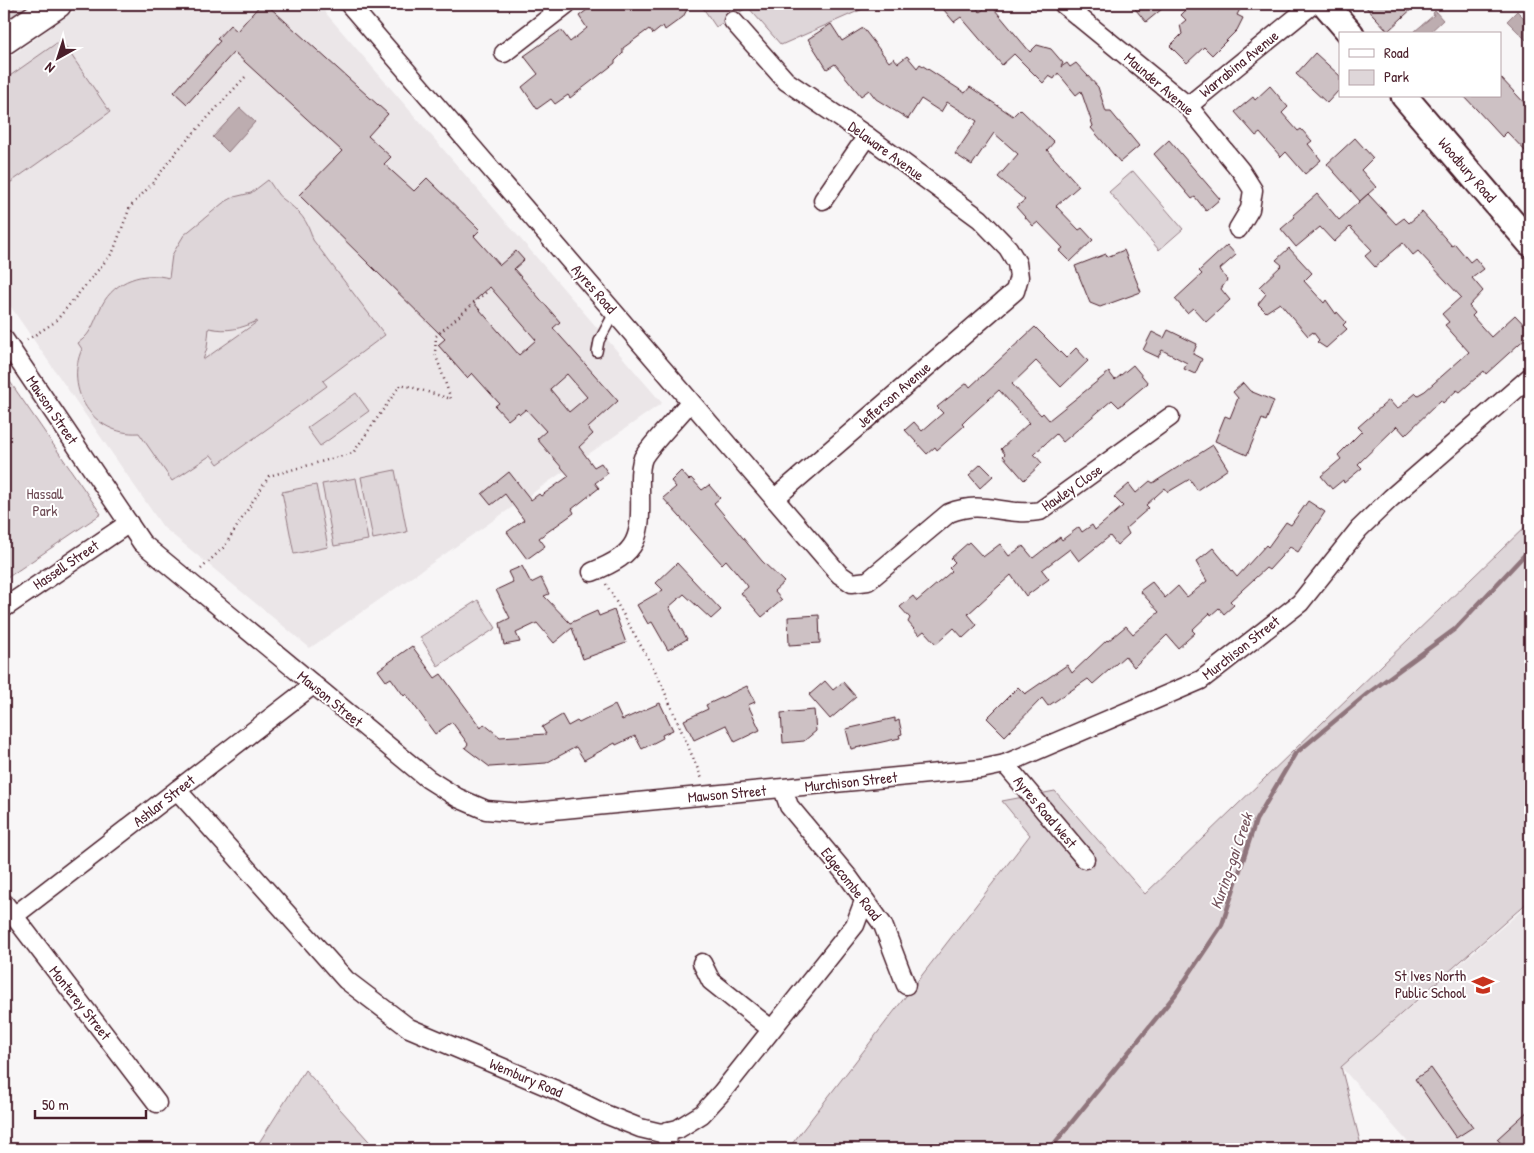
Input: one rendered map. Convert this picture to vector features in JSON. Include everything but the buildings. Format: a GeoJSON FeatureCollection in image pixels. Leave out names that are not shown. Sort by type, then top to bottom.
{"type":"FeatureCollection","features":[{"type":"Feature","properties":{"kind":"highway"},"geometry":{"type":"LineString","coordinates":[[4,40],[57,4]]}},
{"type":"Feature","properties":{"kind":"street","name":"Ayres Road"},"geometry":{"type":"LineString","coordinates":[[349,4],[838,574]]}},
{"type":"Feature","properties":{"kind":"street"},"geometry":{"type":"LineString","coordinates":[[504,53],[567,4]]}},
{"type":"Feature","properties":{"kind":"street","name":"Maunder Avenue"},"geometry":{"type":"LineString","coordinates":[[1063,4],[1188,106],[1240,171],[1253,190],[1250,208],[1238,229]]}},
{"type":"Feature","properties":{"kind":"street","name":"Warrabina Avenue"},"geometry":{"type":"LineString","coordinates":[[1188,106],[1314,4]]}},
{"type":"Feature","properties":{"kind":"street"},"geometry":{"type":"LineString","coordinates":[[1325,4],[1349,32]]}},
{"type":"Feature","properties":{"kind":"street","name":"Delaware Avenue"},"geometry":{"type":"LineString","coordinates":[[733,21],[786,81],[867,136],[980,219],[1008,248],[1018,263],[1020,277],[1015,291]]}},
{"type":"Feature","properties":{"kind":"street","name":"Woodbury Road"},"geometry":{"type":"LineString","coordinates":[[1406,98],[1530,243]]}},
{"type":"Feature","properties":{"kind":"street"},"geometry":{"type":"LineString","coordinates":[[823,200],[867,136]]}},
{"type":"Feature","properties":{"kind":"street","name":"Jefferson Avenue"},"geometry":{"type":"LineString","coordinates":[[774,499],[1015,291]]}},
{"type":"Feature","properties":{"kind":"street","name":"Mawson Street"},"geometry":{"type":"LineString","coordinates":[[4,339],[142,543],[428,779],[458,798],[486,810],[522,813],[783,789]]}},
{"type":"Feature","properties":{"kind":"street","name":"Murchison Street"},"geometry":{"type":"LineString","coordinates":[[783,789],[981,769],[1006,764],[1201,680],[1300,603],[1359,529],[1391,498],[1530,377]]}},
{"type":"Feature","properties":{"kind":"street"},"geometry":{"type":"LineString","coordinates":[[592,572],[614,564],[633,546],[640,530],[640,472],[644,458],[690,402]]}},
{"type":"Feature","properties":{"kind":"street","name":"Hawley Close"},"geometry":{"type":"LineString","coordinates":[[838,574],[852,583],[868,581],[949,513],[965,507],[982,507],[1024,514],[1040,511],[1170,417]]}},
{"type":"Feature","properties":{"kind":"street","name":"Hassell Street"},"geometry":{"type":"LineString","coordinates":[[4,608],[129,523]]}},
{"type":"Feature","properties":{"kind":"street","name":"Ashlar Street"},"geometry":{"type":"LineString","coordinates":[[9,910],[177,790],[313,685]]}},
{"type":"Feature","properties":{"kind":"street","name":"Ayres Road West"},"geometry":{"type":"LineString","coordinates":[[1006,764],[1085,859]]}},
{"type":"Feature","properties":{"kind":"street","name":"Edgecombe Road"},"geometry":{"type":"LineString","coordinates":[[783,789],[789,806],[849,878],[883,925],[906,986]]}},
{"type":"Feature","properties":{"kind":"street","name":"Wembury Road"},"geometry":{"type":"LineString","coordinates":[[177,790],[346,980],[409,1028],[647,1130],[661,1132],[678,1129],[702,1114],[722,1092],[855,925],[864,901]]}},
{"type":"Feature","properties":{"kind":"street","name":"Monterey Street"},"geometry":{"type":"LineString","coordinates":[[9,910],[157,1103]]}},
{"type":"Feature","properties":{"kind":"street"},"geometry":{"type":"LineString","coordinates":[[702,963],[711,981],[771,1029]]}},
{"type":"Feature","properties":{"kind":"street"},"geometry":{"type":"LineString","coordinates":[[667,1149],[668,1131]]}},
{"type":"Feature","properties":{"kind":"lane"},"geometry":{"type":"LineString","coordinates":[[597,352],[600,341],[614,313]]}},
{"type":"Feature","properties":{"kind":"path"},"geometry":{"type":"LineString","coordinates":[[27,340],[54,322],[113,252],[130,207],[151,185],[177,151],[246,76]]}},
{"type":"Feature","properties":{"kind":"path"},"geometry":{"type":"LineString","coordinates":[[201,569],[224,547],[269,476],[353,453],[401,384],[451,399],[435,353],[436,336],[489,290]]}},
{"type":"Feature","properties":{"kind":"path"},"geometry":{"type":"LineString","coordinates":[[592,572],[605,583],[657,674],[710,796]]}},
{"type":"Feature","properties":{"kind":"shaded area"},"geometry":{"type":"Polygon","coordinates":[[[84,4],[318,4],[662,403],[310,648],[163,527],[4,297],[4,61],[84,4]]]}},
{"type":"Feature","properties":{"kind":"shaded area"},"geometry":{"type":"Polygon","coordinates":[[[1435,11],[1443,20],[1430,32],[1416,32],[1434,15],[1435,11]]]}},
{"type":"Feature","properties":{"kind":"shaded area"},"geometry":{"type":"Polygon","coordinates":[[[1517,11],[1530,24],[1530,36],[1526,40],[1507,21],[1517,11]]]}},
{"type":"Feature","properties":{"kind":"shaded area"},"geometry":{"type":"Polygon","coordinates":[[[240,108],[255,122],[228,152],[213,137],[240,108]]]}},
{"type":"Feature","properties":{"kind":"shaded area","name":"St Ives North Public School"},"geometry":{"type":"Polygon","coordinates":[[[1530,903],[1530,1149],[1414,1149],[1341,1067],[1530,903]]]}},
{"type":"Feature","properties":{"kind":"green space"},"geometry":{"type":"Polygon","coordinates":[[[21,4],[36,4],[4,26],[4,15],[21,4]]]}},
{"type":"Feature","properties":{"kind":"green space"},"geometry":{"type":"Polygon","coordinates":[[[702,4],[874,4],[781,45],[748,7],[716,27],[702,4]]]}},
{"type":"Feature","properties":{"kind":"green space"},"geometry":{"type":"Polygon","coordinates":[[[61,40],[110,112],[4,187],[4,80],[61,40]]]}},
{"type":"Feature","properties":{"kind":"green space"},"geometry":{"type":"Polygon","coordinates":[[[1133,171],[1183,229],[1159,250],[1109,192],[1133,171]]]}},
{"type":"Feature","properties":{"kind":"green space"},"geometry":{"type":"Polygon","coordinates":[[[268,180],[279,195],[306,221],[313,240],[385,335],[323,381],[327,386],[218,464],[211,455],[172,481],[139,433],[123,432],[108,427],[96,419],[86,408],[77,380],[77,365],[82,349],[78,343],[90,331],[102,305],[114,289],[140,277],[159,276],[169,278],[172,255],[184,235],[223,203],[234,197],[251,193],[268,180]],[[257,322],[234,329],[209,328],[207,348],[203,360],[257,322]]]}},
{"type":"Feature","properties":{"kind":"green space","name":"Hassall Park"},"geometry":{"type":"Polygon","coordinates":[[[4,373],[101,514],[4,580],[4,373]]]}},
{"type":"Feature","properties":{"kind":"green space"},"geometry":{"type":"Polygon","coordinates":[[[356,393],[369,411],[320,446],[307,428],[356,393]]]}},
{"type":"Feature","properties":{"kind":"green space"},"geometry":{"type":"Polygon","coordinates":[[[395,470],[407,532],[373,539],[361,477],[395,470]]]}},
{"type":"Feature","properties":{"kind":"green space"},"geometry":{"type":"Polygon","coordinates":[[[356,478],[368,540],[334,546],[322,484],[356,478]]]}},
{"type":"Feature","properties":{"kind":"green space"},"geometry":{"type":"Polygon","coordinates":[[[316,485],[328,547],[294,554],[282,492],[316,485]]]}},
{"type":"Feature","properties":{"kind":"green space"},"geometry":{"type":"Polygon","coordinates":[[[1530,522],[1530,900],[1341,1067],[1362,1149],[788,1149],[1030,835],[1002,801],[1055,791],[1145,894],[1530,522]]]}},
{"type":"Feature","properties":{"kind":"green space"},"geometry":{"type":"Polygon","coordinates":[[[478,600],[496,628],[438,666],[420,637],[478,600]]]}},
{"type":"Feature","properties":{"kind":"green space"},"geometry":{"type":"Polygon","coordinates":[[[305,1070],[376,1149],[255,1149],[305,1070]]]}},
{"type":"Feature","properties":{"kind":"waterway","name":"Kuring-gai Creek"},"geometry":{"type":"LineString","coordinates":[[1050,1149],[1175,995],[1222,925],[1256,820],[1295,754],[1367,694],[1455,629],[1530,549]]}},
{"type":"Feature","properties":{"kind":"place","name":"St Ives North Public School"},"geometry":{"type":"Point","coordinates":[1483,985]}}]}
